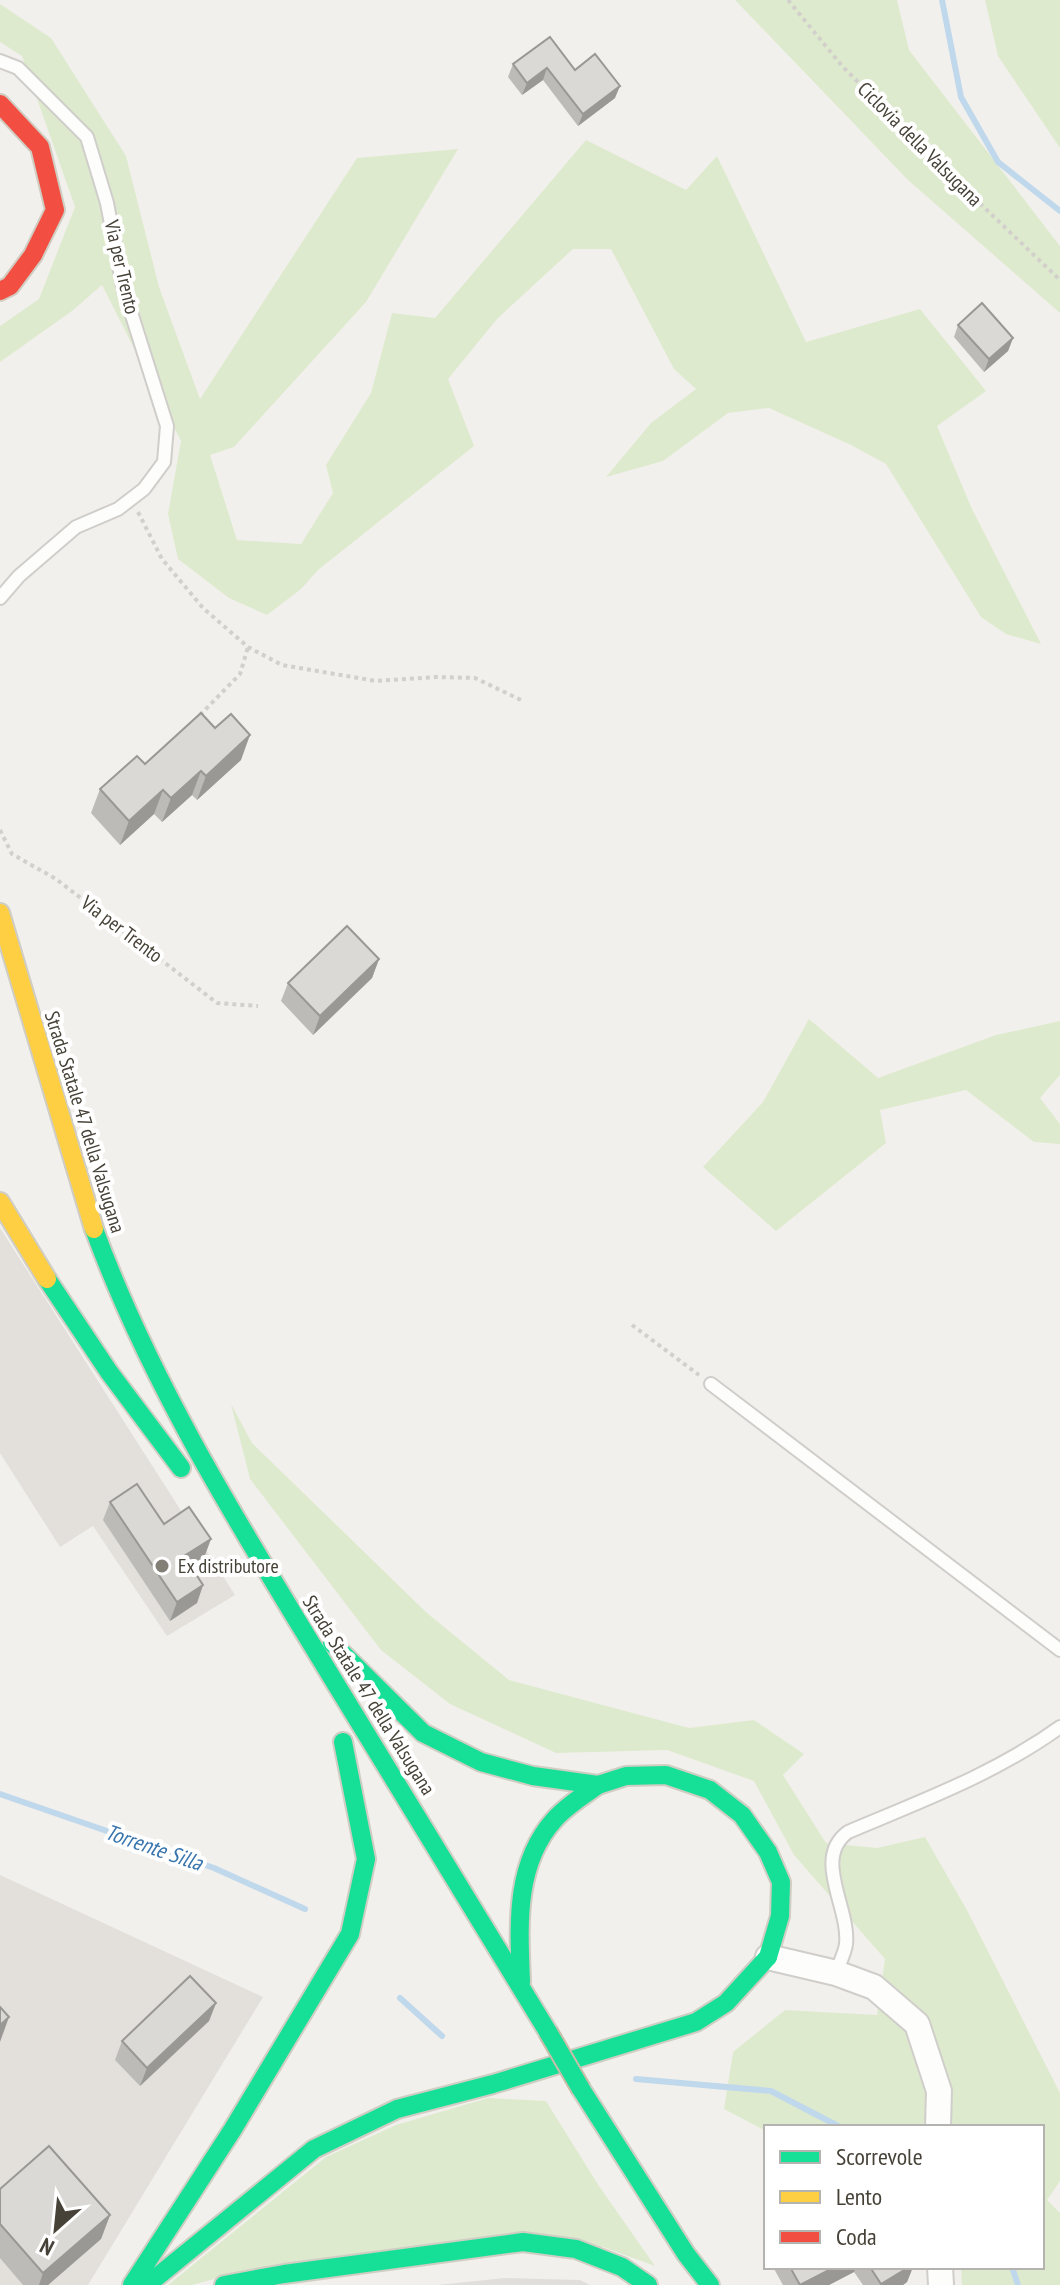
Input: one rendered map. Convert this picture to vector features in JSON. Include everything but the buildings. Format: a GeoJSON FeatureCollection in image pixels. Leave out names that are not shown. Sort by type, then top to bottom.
{"type":"FeatureCollection","features":[{"type":"Feature","properties":{"kind":"main road"},"geometry":{"type":"LineString","coordinates":[[0,104],[40,147],[55,210],[33,255],[10,286],[0,291]]}},
{"type":"Feature","properties":{"kind":"main road","name":"Strada Statale 47 della Valsugana"},"geometry":{"type":"LineString","coordinates":[[0,913],[86,1208],[109,1270],[168,1397],[277,1587],[581,2089],[677,2241],[710,2285]]}},
{"type":"Feature","properties":{"kind":"main road"},"geometry":{"type":"LineString","coordinates":[[0,1202],[109,1372],[189,1480],[134,1375]]}},
{"type":"Feature","properties":{"kind":"main road"},"geometry":{"type":"LineString","coordinates":[[277,1587],[423,1733],[481,1762],[533,1776],[598,1785]]}},
{"type":"Feature","properties":{"kind":"main road"},"geometry":{"type":"LineString","coordinates":[[132,2285],[233,2129],[350,1934],[366,1859],[339,1735],[367,1781]]}},
{"type":"Feature","properties":{"kind":"main road"},"geometry":{"type":"LineString","coordinates":[[147,2285],[314,2149],[397,2109],[522,2076],[696,2022],[726,2003],[768,1957],[780,1916],[781,1882],[768,1852],[742,1815],[710,1790],[666,1775],[626,1776],[598,1785],[550,1824],[524,1874],[518,1914],[522,1989]]}},
{"type":"Feature","properties":{"kind":"main road"},"geometry":{"type":"LineString","coordinates":[[538,2057],[558,2090]]}},
{"type":"Feature","properties":{"kind":"main road"},"geometry":{"type":"LineString","coordinates":[[224,2285],[523,2242],[576,2249],[622,2267],[648,2285]]}},
{"type":"Feature","properties":{"kind":"street"},"geometry":{"type":"LineString","coordinates":[[768,1957],[836,1973],[874,1987],[917,2024],[939,2091],[938,2125]]}},
{"type":"Feature","properties":{"kind":"lane","name":"Via per Trento"},"geometry":{"type":"LineString","coordinates":[[0,61],[18,68],[87,137],[107,203],[123,287],[167,426],[164,462],[144,489],[118,509],[76,527],[19,576],[0,598]]}},
{"type":"Feature","properties":{"kind":"lane"},"geometry":{"type":"LineString","coordinates":[[711,1384],[1060,1650]]}},
{"type":"Feature","properties":{"kind":"lane"},"geometry":{"type":"LineString","coordinates":[[836,1973],[847,1942],[831,1863],[838,1839],[970,1781],[1035,1745],[1060,1727]]}},
{"type":"Feature","properties":{"kind":"path","name":"Ciclovia della Valsugana"},"geometry":{"type":"LineString","coordinates":[[788,0],[843,67],[1060,280]]}},
{"type":"Feature","properties":{"kind":"path"},"geometry":{"type":"LineString","coordinates":[[131,499],[162,559],[203,608],[248,647],[282,665],[376,681],[475,678],[523,701]]}},
{"type":"Feature","properties":{"kind":"path"},"geometry":{"type":"LineString","coordinates":[[199,716],[240,674],[248,647]]}},
{"type":"Feature","properties":{"kind":"path","name":"Via per Trento"},"geometry":{"type":"LineString","coordinates":[[0,830],[12,854],[56,879],[217,1003],[258,1006]]}},
{"type":"Feature","properties":{"kind":"path"},"geometry":{"type":"LineString","coordinates":[[632,1325],[711,1384]]}},
{"type":"Feature","properties":{"kind":"shaded area"},"geometry":{"type":"Polygon","coordinates":[[[0,1228],[235,1595],[167,1636],[93,1526],[60,1547],[0,1453],[0,1228]]]}},
{"type":"Feature","properties":{"kind":"shaded area"},"geometry":{"type":"Polygon","coordinates":[[[0,1875],[263,1997],[88,2285],[0,2285],[0,1875]]]}},
{"type":"Feature","properties":{"kind":"shaded area"},"geometry":{"type":"Polygon","coordinates":[[[505,2278],[580,2280],[590,2285],[437,2285],[505,2278]]]}},
{"type":"Feature","properties":{"kind":"green space"},"geometry":{"type":"Polygon","coordinates":[[[735,0],[897,0],[909,50],[1060,246],[1060,313],[908,180],[735,0]]]}},
{"type":"Feature","properties":{"kind":"green space"},"geometry":{"type":"Polygon","coordinates":[[[985,0],[1060,0],[1060,148],[998,56],[985,0]]]}},
{"type":"Feature","properties":{"kind":"green space"},"geometry":{"type":"Polygon","coordinates":[[[0,4],[51,38],[126,156],[159,287],[200,399],[357,158],[458,149],[366,302],[234,447],[210,455],[237,540],[301,544],[333,493],[326,465],[371,393],[392,313],[435,318],[586,140],[686,190],[717,156],[806,342],[920,309],[986,391],[937,426],[972,509],[1041,644],[1006,634],[981,617],[886,464],[769,408],[728,413],[663,461],[606,477],[651,423],[696,389],[674,369],[611,249],[573,249],[497,319],[448,379],[474,446],[318,570],[301,589],[267,615],[229,598],[178,559],[168,514],[181,441],[102,285],[72,311],[0,362],[0,326],[39,299],[75,207],[22,56],[0,42],[0,4]]]}},
{"type":"Feature","properties":{"kind":"green space"},"geometry":{"type":"Polygon","coordinates":[[[809,1019],[878,1078],[996,1035],[1060,1021],[1060,1075],[1040,1098],[1060,1124],[1060,1144],[1034,1142],[966,1090],[880,1110],[886,1143],[776,1231],[703,1167],[763,1102],[809,1019]]]}},
{"type":"Feature","properties":{"kind":"green space"},"geometry":{"type":"Polygon","coordinates":[[[231,1404],[252,1443],[427,1613],[509,1680],[689,1728],[754,1720],[804,1754],[783,1775],[826,1843],[877,1848],[925,1837],[968,1912],[1060,2093],[1060,2181],[1047,2200],[1060,2213],[1060,2285],[962,2285],[961,2269],[1044,2269],[1044,2125],[764,2125],[764,2130],[724,2109],[733,2052],[785,2010],[877,2015],[885,1959],[794,1855],[754,1781],[667,1750],[556,1753],[450,1704],[381,1650],[250,1479],[231,1404]]]}},
{"type":"Feature","properties":{"kind":"green space"},"geometry":{"type":"Polygon","coordinates":[[[488,2098],[546,2101],[599,2186],[655,2266],[603,2247],[243,2271],[192,2285],[168,2285],[326,2157],[396,2125],[488,2098]]]}},
{"type":"Feature","properties":{"kind":"waterway"},"geometry":{"type":"LineString","coordinates":[[942,0],[961,97],[998,162],[1060,211]]}},
{"type":"Feature","properties":{"kind":"waterway","name":"Torrente Silla"},"geometry":{"type":"LineString","coordinates":[[0,1794],[214,1868],[305,1909]]}},
{"type":"Feature","properties":{"kind":"waterway","name":"Torrente Silla"},"geometry":{"type":"LineString","coordinates":[[400,1998],[442,2036]]}},
{"type":"Feature","properties":{"kind":"waterway","name":"Torrente Silla"},"geometry":{"type":"LineString","coordinates":[[636,2079],[771,2091],[836,2125]]}},
{"type":"Feature","properties":{"kind":"waterway","name":"Torrente Silla"},"geometry":{"type":"LineString","coordinates":[[1013,2269],[1018,2285]]}},
{"type":"Feature","properties":{"kind":"traffic: fast"},"geometry":{"type":"LineString","coordinates":[[94,1229],[140,1339],[224,1499],[548,2032]]}},
{"type":"Feature","properties":{"kind":"traffic: fast"},"geometry":{"type":"LineString","coordinates":[[47,1279],[109,1372],[181,1468]]}},
{"type":"Feature","properties":{"kind":"traffic: fast"},"geometry":{"type":"LineString","coordinates":[[332,1643],[423,1733],[481,1762],[533,1776],[598,1785],[626,1776],[666,1775],[710,1790],[742,1815],[768,1852],[781,1882],[780,1916],[768,1957]]}},
{"type":"Feature","properties":{"kind":"traffic: fast"},"geometry":{"type":"LineString","coordinates":[[132,2285],[233,2129],[350,1934],[366,1859],[343,1742]]}},
{"type":"Feature","properties":{"kind":"traffic: fast"},"geometry":{"type":"LineString","coordinates":[[521,1982],[520,1918],[525,1877],[532,1857],[554,1820],[598,1785]]}},
{"type":"Feature","properties":{"kind":"traffic: fast"},"geometry":{"type":"LineString","coordinates":[[147,2285],[314,2149],[397,2109],[493,2084],[696,2022],[726,2003],[768,1957]]}},
{"type":"Feature","properties":{"kind":"traffic: fast"},"geometry":{"type":"LineString","coordinates":[[548,2032],[581,2089]]}},
{"type":"Feature","properties":{"kind":"traffic: fast"},"geometry":{"type":"LineString","coordinates":[[581,2089],[686,2254],[710,2285]]}},
{"type":"Feature","properties":{"kind":"traffic: fast"},"geometry":{"type":"LineString","coordinates":[[224,2285],[523,2242],[576,2249],[622,2267],[648,2285]]}},
{"type":"Feature","properties":{"kind":"traffic: slow"},"geometry":{"type":"LineString","coordinates":[[0,913],[94,1229]]}},
{"type":"Feature","properties":{"kind":"traffic: slow"},"geometry":{"type":"LineString","coordinates":[[0,1202],[47,1279]]}},
{"type":"Feature","properties":{"kind":"traffic: jam"},"geometry":{"type":"LineString","coordinates":[[0,104],[40,147],[55,210],[33,255],[10,286],[0,291]]}},
{"type":"Feature","properties":{"kind":"place","name":"Ex distributore"},"geometry":{"type":"Point","coordinates":[162,1566]}}]}
